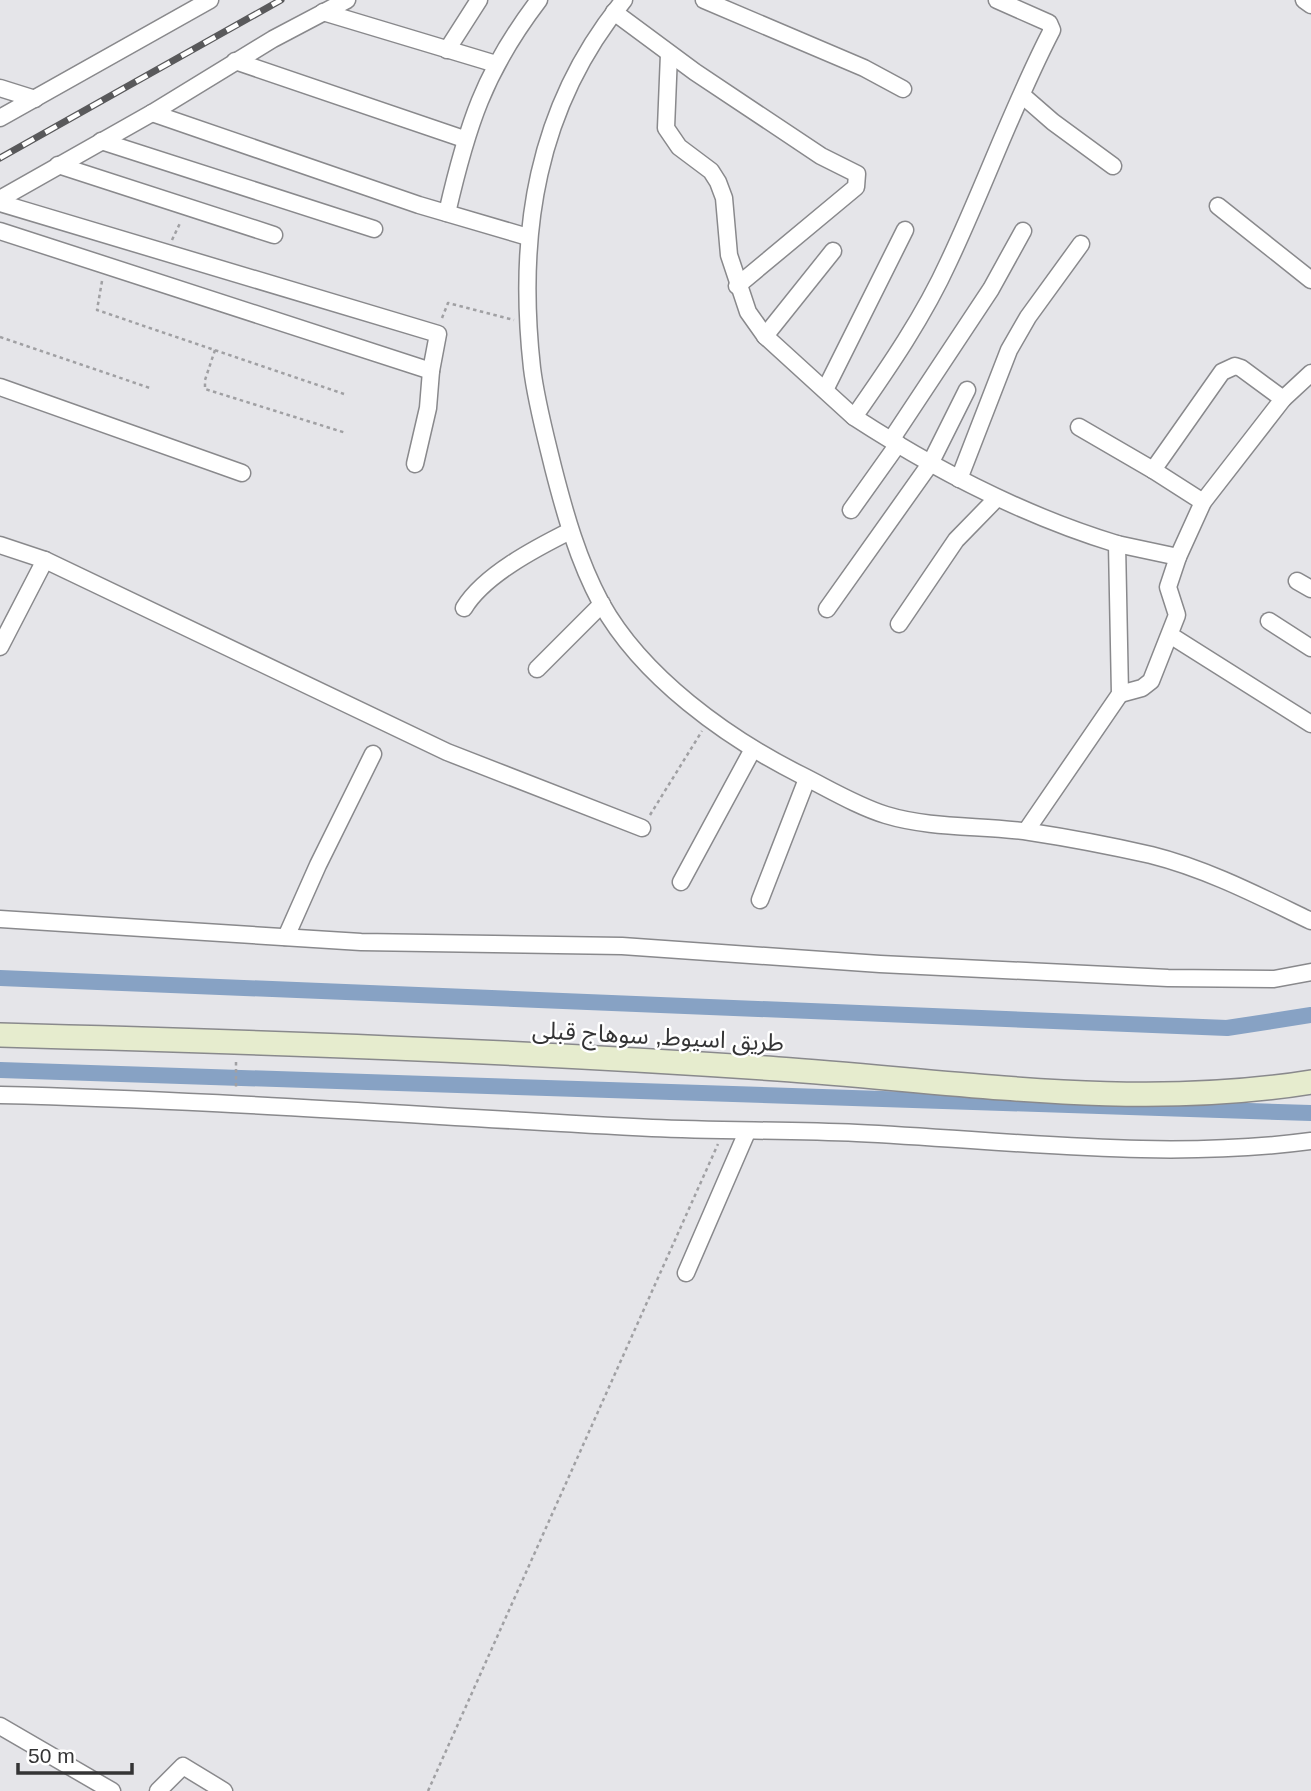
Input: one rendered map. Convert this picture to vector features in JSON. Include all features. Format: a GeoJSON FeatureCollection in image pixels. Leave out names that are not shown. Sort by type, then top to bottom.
{"type":"FeatureCollection","features":[{"type":"Feature","properties":{"kind":"main road","name":"طريق اسيوط, سوهاج قبلى"},"geometry":{"type":"LineString","coordinates":[[0,1035],[236,1041],[535,1055],[1140,1095],[1224,1091],[1311,1082]]}},
{"type":"Feature","properties":{"kind":"street"},"geometry":{"type":"LineString","coordinates":[[0,118],[210,0]]}},
{"type":"Feature","properties":{"kind":"street"},"geometry":{"type":"LineString","coordinates":[[2,205],[58,165],[152,113],[235,61],[347,0]]}},
{"type":"Feature","properties":{"kind":"street"},"geometry":{"type":"LineString","coordinates":[[447,50],[479,0]]}},
{"type":"Feature","properties":{"kind":"street"},"geometry":{"type":"LineString","coordinates":[[447,213],[464,139],[496,64],[539,0]]}},
{"type":"Feature","properties":{"kind":"street"},"geometry":{"type":"LineString","coordinates":[[705,0],[725,4],[864,68],[903,89]]}},
{"type":"Feature","properties":{"kind":"street"},"geometry":{"type":"LineString","coordinates":[[854,416],[895,358],[948,263],[1052,27],[997,0]]}},
{"type":"Feature","properties":{"kind":"street"},"geometry":{"type":"LineString","coordinates":[[1304,0],[1311,5]]}},
{"type":"Feature","properties":{"kind":"street"},"geometry":{"type":"LineString","coordinates":[[737,286],[856,187],[859,178],[847,167],[821,156],[669,54],[619,6],[569,85],[551,127],[540,169],[528,237],[527,324],[538,403],[570,531],[602,604],[622,634],[710,720],[753,749],[807,779],[886,815],[921,822],[1026,831],[1151,855],[1240,886],[1311,921]]}},
{"type":"Feature","properties":{"kind":"street"},"geometry":{"type":"LineString","coordinates":[[323,12],[496,64]]}},
{"type":"Feature","properties":{"kind":"street"},"geometry":{"type":"LineString","coordinates":[[669,54],[666,128],[679,147],[711,171],[718,182],[724,198],[729,255],[737,286],[748,312],[765,336],[854,416],[930,464],[996,499],[1073,530],[1117,544],[1178,557]]}},
{"type":"Feature","properties":{"kind":"street"},"geometry":{"type":"LineString","coordinates":[[235,61],[464,139]]}},
{"type":"Feature","properties":{"kind":"street"},"geometry":{"type":"LineString","coordinates":[[0,88],[35,99]]}},
{"type":"Feature","properties":{"kind":"street"},"geometry":{"type":"LineString","coordinates":[[1022,95],[1053,122],[1113,166]]}},
{"type":"Feature","properties":{"kind":"street"},"geometry":{"type":"LineString","coordinates":[[152,113],[447,213],[528,237]]}},
{"type":"Feature","properties":{"kind":"street"},"geometry":{"type":"LineString","coordinates":[[101,141],[374,229]]}},
{"type":"Feature","properties":{"kind":"street"},"geometry":{"type":"LineString","coordinates":[[58,165],[274,235]]}},
{"type":"Feature","properties":{"kind":"street"},"geometry":{"type":"LineString","coordinates":[[2,205],[438,334],[428,408],[415,464]]}},
{"type":"Feature","properties":{"kind":"street"},"geometry":{"type":"LineString","coordinates":[[1218,206],[1311,280]]}},
{"type":"Feature","properties":{"kind":"street"},"geometry":{"type":"LineString","coordinates":[[825,390],[905,230]]}},
{"type":"Feature","properties":{"kind":"street"},"geometry":{"type":"LineString","coordinates":[[0,231],[110,265],[180,292],[431,371]]}},
{"type":"Feature","properties":{"kind":"street"},"geometry":{"type":"LineString","coordinates":[[851,510],[991,289],[1023,231]]}},
{"type":"Feature","properties":{"kind":"street"},"geometry":{"type":"LineString","coordinates":[[959,479],[1009,350],[1034,309],[1081,244]]}},
{"type":"Feature","properties":{"kind":"street"},"geometry":{"type":"LineString","coordinates":[[765,336],[833,251]]}},
{"type":"Feature","properties":{"kind":"street"},"geometry":{"type":"LineString","coordinates":[[1153,470],[1227,368],[1241,368],[1283,399]]}},
{"type":"Feature","properties":{"kind":"street"},"geometry":{"type":"LineString","coordinates":[[1120,694],[1142,688],[1151,681],[1177,615],[1168,587],[1178,557],[1203,502],[1283,399],[1311,373]]}},
{"type":"Feature","properties":{"kind":"street"},"geometry":{"type":"LineString","coordinates":[[0,387],[242,473]]}},
{"type":"Feature","properties":{"kind":"street"},"geometry":{"type":"LineString","coordinates":[[827,609],[930,464],[967,390]]}},
{"type":"Feature","properties":{"kind":"street"},"geometry":{"type":"LineString","coordinates":[[1079,427],[1203,502]]}},
{"type":"Feature","properties":{"kind":"street"},"geometry":{"type":"LineString","coordinates":[[899,624],[956,540],[996,499]]}},
{"type":"Feature","properties":{"kind":"street"},"geometry":{"type":"LineString","coordinates":[[464,608],[474,594],[510,566],[570,531]]}},
{"type":"Feature","properties":{"kind":"street"},"geometry":{"type":"LineString","coordinates":[[1026,831],[1120,694],[1117,544]]}},
{"type":"Feature","properties":{"kind":"street"},"geometry":{"type":"LineString","coordinates":[[0,545],[45,560],[447,752],[642,828]]}},
{"type":"Feature","properties":{"kind":"street"},"geometry":{"type":"LineString","coordinates":[[0,647],[45,560]]}},
{"type":"Feature","properties":{"kind":"street"},"geometry":{"type":"LineString","coordinates":[[537,669],[602,604]]}},
{"type":"Feature","properties":{"kind":"street"},"geometry":{"type":"LineString","coordinates":[[1269,621],[1311,648]]}},
{"type":"Feature","properties":{"kind":"street"},"geometry":{"type":"LineString","coordinates":[[1170,635],[1311,724]]}},
{"type":"Feature","properties":{"kind":"street"},"geometry":{"type":"LineString","coordinates":[[681,882],[753,749]]}},
{"type":"Feature","properties":{"kind":"street"},"geometry":{"type":"LineString","coordinates":[[286,937],[373,754]]}},
{"type":"Feature","properties":{"kind":"street"},"geometry":{"type":"LineString","coordinates":[[760,900],[807,779]]}},
{"type":"Feature","properties":{"kind":"street"},"geometry":{"type":"LineString","coordinates":[[0,919],[411,944],[622,946],[880,964],[1168,978],[1274,979],[1311,972]]}},
{"type":"Feature","properties":{"kind":"street"},"geometry":{"type":"LineString","coordinates":[[0,1096],[237,1104],[722,1131],[855,1133],[1189,1149],[1311,1141]]}},
{"type":"Feature","properties":{"kind":"street"},"geometry":{"type":"LineString","coordinates":[[686,1273],[747,1132]]}},
{"type":"Feature","properties":{"kind":"street"},"geometry":{"type":"LineString","coordinates":[[0,1726],[112,1791]]}},
{"type":"Feature","properties":{"kind":"street"},"geometry":{"type":"LineString","coordinates":[[158,1791],[183,1766],[224,1791]]}},
{"type":"Feature","properties":{"kind":"path"},"geometry":{"type":"LineString","coordinates":[[166,253],[187,208]]}},
{"type":"Feature","properties":{"kind":"path"},"geometry":{"type":"LineString","coordinates":[[110,265],[101,285],[97,310],[344,394]]}},
{"type":"Feature","properties":{"kind":"path"},"geometry":{"type":"LineString","coordinates":[[446,304],[527,324]]}},
{"type":"Feature","properties":{"kind":"path"},"geometry":{"type":"LineString","coordinates":[[0,337],[150,388]]}},
{"type":"Feature","properties":{"kind":"path"},"geometry":{"type":"LineString","coordinates":[[215,350],[205,380],[205,389],[346,433]]}},
{"type":"Feature","properties":{"kind":"path"},"geometry":{"type":"LineString","coordinates":[[642,828],[710,720]]}},
{"type":"Feature","properties":{"kind":"path"},"geometry":{"type":"LineString","coordinates":[[236,1068],[237,1097]]}},
{"type":"Feature","properties":{"kind":"path"},"geometry":{"type":"LineString","coordinates":[[428,1791],[653,1292],[722,1131]]}},
{"type":"Feature","properties":{"kind":"waterway"},"geometry":{"type":"LineString","coordinates":[[0,978],[1227,1028],[1311,1015]]}},
{"type":"Feature","properties":{"kind":"waterway"},"geometry":{"type":"LineString","coordinates":[[0,1070],[1311,1113]]}},
{"type":"Feature","properties":{"kind":"railway"},"geometry":{"type":"LineString","coordinates":[[0,158],[281,0]]}}]}
